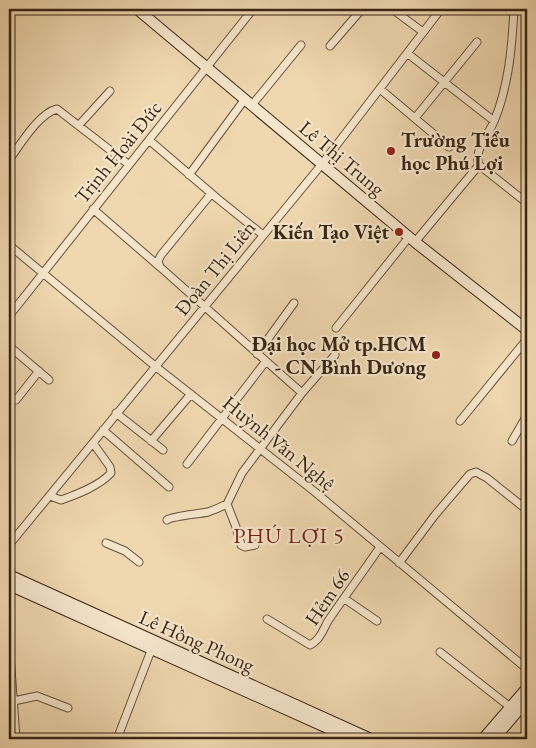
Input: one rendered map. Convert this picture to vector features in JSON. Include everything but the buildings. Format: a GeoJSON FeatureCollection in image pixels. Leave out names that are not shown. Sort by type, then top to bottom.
{"type":"FeatureCollection","features":[{"type":"Feature","properties":{"kind":"street","name":"Lê Thị Trung"},"geometry":{"type":"LineString","coordinates":[[136,9],[412,239],[527,330]]}},
{"type":"Feature","properties":{"kind":"street","name":"Trịnh Hoài Đức"},"geometry":{"type":"LineString","coordinates":[[9,316],[253,9]]}},
{"type":"Feature","properties":{"kind":"street"},"geometry":{"type":"LineString","coordinates":[[330,46],[362,9]]}},
{"type":"Feature","properties":{"kind":"street"},"geometry":{"type":"LineString","coordinates":[[392,9],[423,32]]}},
{"type":"Feature","properties":{"kind":"street","name":"Đoàn Thị Liên"},"geometry":{"type":"LineString","coordinates":[[9,546],[116,413],[322,164],[442,9]]}},
{"type":"Feature","properties":{"kind":"street"},"geometry":{"type":"LineString","coordinates":[[514,9],[509,64],[502,100],[480,148],[477,160],[479,165],[527,203]]}},
{"type":"Feature","properties":{"kind":"street"},"geometry":{"type":"LineString","coordinates":[[415,118],[477,42]]}},
{"type":"Feature","properties":{"kind":"street"},"geometry":{"type":"LineString","coordinates":[[189,175],[249,102],[301,45]]}},
{"type":"Feature","properties":{"kind":"street"},"geometry":{"type":"LineString","coordinates":[[407,53],[494,121]]}},
{"type":"Feature","properties":{"kind":"street"},"geometry":{"type":"LineString","coordinates":[[380,89],[449,147]]}},
{"type":"Feature","properties":{"kind":"street"},"geometry":{"type":"LineString","coordinates":[[78,125],[110,91]]}},
{"type":"Feature","properties":{"kind":"street"},"geometry":{"type":"LineString","coordinates":[[9,160],[38,122],[52,110],[57,109],[128,164]]}},
{"type":"Feature","properties":{"kind":"street"},"geometry":{"type":"LineString","coordinates":[[149,140],[211,194],[263,235]]}},
{"type":"Feature","properties":{"kind":"street"},"geometry":{"type":"LineString","coordinates":[[336,328],[412,239],[479,165]]}},
{"type":"Feature","properties":{"kind":"street"},"geometry":{"type":"LineString","coordinates":[[160,267],[158,261],[161,255],[211,194]]}},
{"type":"Feature","properties":{"kind":"street"},"geometry":{"type":"LineString","coordinates":[[93,209],[187,289],[204,307],[302,393]]}},
{"type":"Feature","properties":{"kind":"street","name":"Huỳnh Văn Nghệ"},"geometry":{"type":"LineString","coordinates":[[9,245],[155,366],[315,492],[527,669]]}},
{"type":"Feature","properties":{"kind":"street"},"geometry":{"type":"LineString","coordinates":[[257,354],[294,303]]}},
{"type":"Feature","properties":{"kind":"street"},"geometry":{"type":"LineString","coordinates":[[460,421],[527,339]]}},
{"type":"Feature","properties":{"kind":"street"},"geometry":{"type":"LineString","coordinates":[[9,346],[49,380]]}},
{"type":"Feature","properties":{"kind":"street"},"geometry":{"type":"LineString","coordinates":[[167,520],[170,517],[181,517],[210,511],[227,504],[242,473],[260,448],[302,393],[335,355]]}},
{"type":"Feature","properties":{"kind":"street"},"geometry":{"type":"LineString","coordinates":[[187,464],[266,361]]}},
{"type":"Feature","properties":{"kind":"street"},"geometry":{"type":"LineString","coordinates":[[16,400],[39,371]]}},
{"type":"Feature","properties":{"kind":"street"},"geometry":{"type":"LineString","coordinates":[[151,441],[190,394]]}},
{"type":"Feature","properties":{"kind":"street"},"geometry":{"type":"LineString","coordinates":[[116,413],[163,450]]}},
{"type":"Feature","properties":{"kind":"street"},"geometry":{"type":"LineString","coordinates":[[512,441],[527,415]]}},
{"type":"Feature","properties":{"kind":"street"},"geometry":{"type":"LineString","coordinates":[[103,430],[169,487]]}},
{"type":"Feature","properties":{"kind":"street"},"geometry":{"type":"LineString","coordinates":[[50,496],[61,500],[74,496],[112,473],[110,466],[93,443]]}},
{"type":"Feature","properties":{"kind":"street"},"geometry":{"type":"LineString","coordinates":[[399,563],[470,474],[476,472],[487,478],[527,510]]}},
{"type":"Feature","properties":{"kind":"street"},"geometry":{"type":"LineString","coordinates":[[227,504],[241,545],[245,547],[255,545]]}},
{"type":"Feature","properties":{"kind":"street"},"geometry":{"type":"LineString","coordinates":[[106,543],[125,551],[139,562]]}},
{"type":"Feature","properties":{"kind":"street","name":"Hẻm 66"},"geometry":{"type":"LineString","coordinates":[[267,619],[310,645],[318,639],[380,547]]}},
{"type":"Feature","properties":{"kind":"street","name":"Lê Hồng Phong"},"geometry":{"type":"LineString","coordinates":[[9,575],[371,739]]}},
{"type":"Feature","properties":{"kind":"street","name":"Lê Hồng Phong"},"geometry":{"type":"LineString","coordinates":[[9,584],[352,739]]}},
{"type":"Feature","properties":{"kind":"street"},"geometry":{"type":"LineString","coordinates":[[345,599],[377,621]]}},
{"type":"Feature","properties":{"kind":"street"},"geometry":{"type":"LineString","coordinates":[[9,640],[11,701],[16,739]]}},
{"type":"Feature","properties":{"kind":"street"},"geometry":{"type":"LineString","coordinates":[[117,739],[152,648]]}},
{"type":"Feature","properties":{"kind":"street"},"geometry":{"type":"LineString","coordinates":[[440,652],[510,708]]}},
{"type":"Feature","properties":{"kind":"street"},"geometry":{"type":"LineString","coordinates":[[483,739],[527,688]]}},
{"type":"Feature","properties":{"kind":"street"},"geometry":{"type":"LineString","coordinates":[[11,701],[37,696],[68,708]]}},
{"type":"Feature","properties":{"kind":"street"},"geometry":{"type":"LineString","coordinates":[[494,739],[527,700]]}},
{"type":"Feature","properties":{"kind":"place","name":"Trường Tiểu học Phú Lợi"},"geometry":{"type":"Point","coordinates":[391,151]}},
{"type":"Feature","properties":{"kind":"place","name":"Kiến Tạo Việt"},"geometry":{"type":"Point","coordinates":[399,232]}},
{"type":"Feature","properties":{"kind":"place","name":"Đại học Mở tp.HCM - CN Bình Dương"},"geometry":{"type":"Point","coordinates":[436,355]}},
{"type":"Feature","properties":{"kind":"district","name":"PHÚ LỢI 5"},"geometry":{"type":"Point","coordinates":[289,535]}}]}
